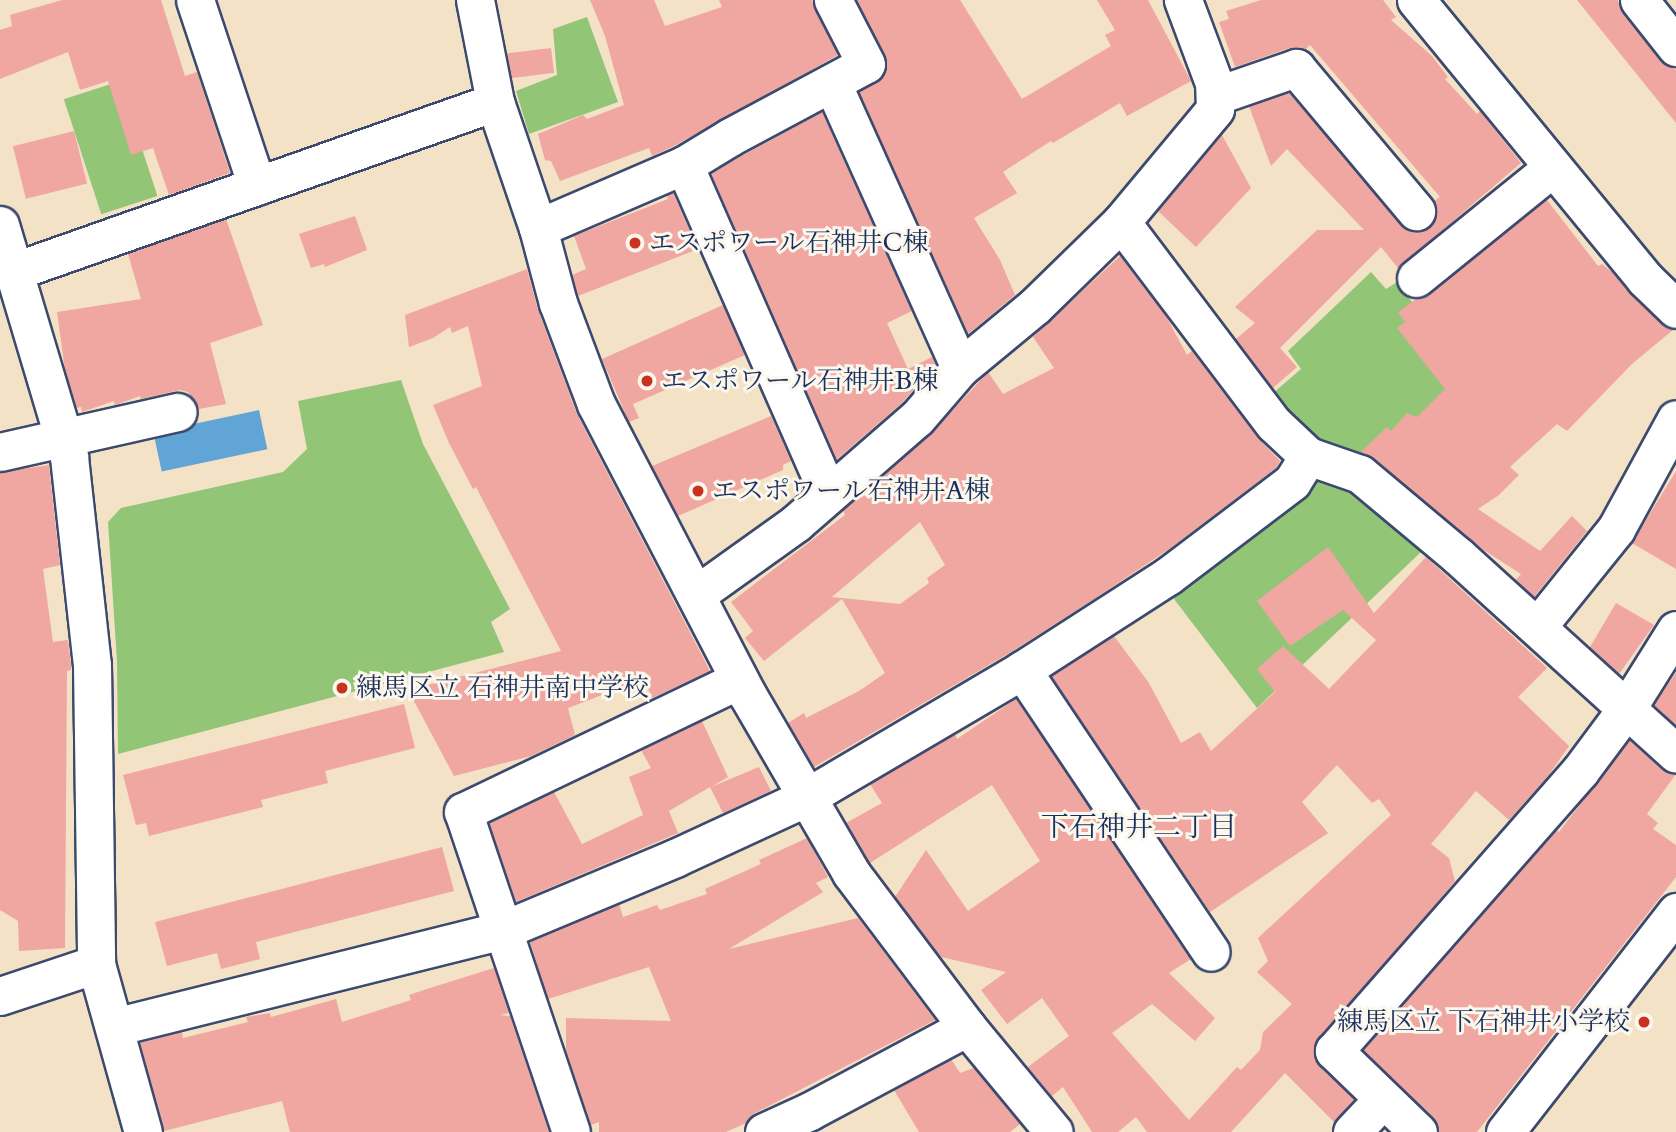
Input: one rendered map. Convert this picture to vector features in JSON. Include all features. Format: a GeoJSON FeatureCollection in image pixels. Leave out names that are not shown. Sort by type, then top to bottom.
{"type":"FeatureCollection","features":[{"type":"Feature","properties":{"kind":"street"},"geometry":{"type":"LineString","coordinates":[[194,0],[257,186]]}},
{"type":"Feature","properties":{"kind":"street"},"geometry":{"type":"LineString","coordinates":[[475,0],[495,102],[538,228],[558,303],[596,404],[697,594],[739,680],[804,798],[851,873],[967,1027],[1054,1132]]}},
{"type":"Feature","properties":{"kind":"street"},"geometry":{"type":"LineString","coordinates":[[538,228],[684,165],[866,64],[833,0]]}},
{"type":"Feature","properties":{"kind":"street"},"geometry":{"type":"LineString","coordinates":[[697,594],[796,523],[917,418],[960,368],[1035,306],[1121,222],[1214,109],[1214,83],[1183,0]]}},
{"type":"Feature","properties":{"kind":"street"},"geometry":{"type":"LineString","coordinates":[[1416,0],[1645,279],[1676,309]]}},
{"type":"Feature","properties":{"kind":"street"},"geometry":{"type":"LineString","coordinates":[[1639,0],[1676,47]]}},
{"type":"Feature","properties":{"kind":"street"},"geometry":{"type":"LineString","coordinates":[[1215,96],[1296,68],[1416,211]]}},
{"type":"Feature","properties":{"kind":"street"},"geometry":{"type":"LineString","coordinates":[[832,83],[960,368]]}},
{"type":"Feature","properties":{"kind":"street"},"geometry":{"type":"LineString","coordinates":[[15,271],[495,102]]}},
{"type":"Feature","properties":{"kind":"street"},"geometry":{"type":"LineString","coordinates":[[684,165],[828,493]]}},
{"type":"Feature","properties":{"kind":"street"},"geometry":{"type":"LineString","coordinates":[[1416,278],[1553,167]]}},
{"type":"Feature","properties":{"kind":"street"},"geometry":{"type":"LineString","coordinates":[[1121,222],[1274,424],[1308,457],[1360,474],[1537,627],[1676,754]]}},
{"type":"Feature","properties":{"kind":"street"},"geometry":{"type":"LineString","coordinates":[[0,225],[66,438],[92,665],[96,964],[143,1132]]}},
{"type":"Feature","properties":{"kind":"street"},"geometry":{"type":"LineString","coordinates":[[0,452],[178,412]]}},
{"type":"Feature","properties":{"kind":"street"},"geometry":{"type":"LineString","coordinates":[[1537,627],[1616,529],[1676,419]]}},
{"type":"Feature","properties":{"kind":"street"},"geometry":{"type":"LineString","coordinates":[[114,1027],[503,930],[675,858],[804,798],[1021,670],[1168,576],[1292,482],[1308,457]]}},
{"type":"Feature","properties":{"kind":"street"},"geometry":{"type":"LineString","coordinates":[[1418,1132],[1334,1051],[1580,771],[1627,708],[1676,630]]}},
{"type":"Feature","properties":{"kind":"street"},"geometry":{"type":"LineString","coordinates":[[1021,670],[1211,952]]}},
{"type":"Feature","properties":{"kind":"street"},"geometry":{"type":"LineString","coordinates":[[571,1132],[463,812],[739,680]]}},
{"type":"Feature","properties":{"kind":"street"},"geometry":{"type":"LineString","coordinates":[[1505,1132],[1676,912]]}},
{"type":"Feature","properties":{"kind":"street"},"geometry":{"type":"LineString","coordinates":[[0,996],[96,964]]}},
{"type":"Feature","properties":{"kind":"street"},"geometry":{"type":"LineString","coordinates":[[764,1132],[814,1122],[967,1027]]}},
{"type":"Feature","properties":{"kind":"street"},"geometry":{"type":"LineString","coordinates":[[1352,1132],[1382,1100]]}},
{"type":"Feature","properties":{"kind":"green space"},"geometry":{"type":"Polygon","coordinates":[[[587,17],[618,102],[529,134],[516,91],[557,75],[553,29],[587,17]]]}},
{"type":"Feature","properties":{"kind":"green space"},"geometry":{"type":"Polygon","coordinates":[[[120,81],[157,196],[101,214],[64,99],[120,81]]]}},
{"type":"Feature","properties":{"kind":"green space"},"geometry":{"type":"Polygon","coordinates":[[[1371,272],[1386,289],[1397,282],[1412,302],[1489,449],[1423,516],[1349,450],[1319,453],[1264,401],[1301,369],[1288,351],[1371,272]]]}},
{"type":"Feature","properties":{"kind":"green space"},"geometry":{"type":"Polygon","coordinates":[[[401,380],[423,444],[510,609],[491,622],[504,652],[118,754],[117,662],[108,522],[121,508],[283,472],[307,449],[298,401],[401,380]]]}},
{"type":"Feature","properties":{"kind":"green space"},"geometry":{"type":"Polygon","coordinates":[[[1304,479],[1355,487],[1422,551],[1257,708],[1165,587],[1304,479]]]}},
{"type":"Feature","properties":{"kind":"water"},"geometry":{"type":"Polygon","coordinates":[[[259,410],[267,449],[162,472],[153,432],[259,410]]]}},
{"type":"Feature","properties":{"kind":"building"},"geometry":{"type":"Polygon","coordinates":[[[62,0],[161,0],[185,76],[197,72],[230,173],[169,195],[153,148],[131,155],[108,81],[80,90],[68,52],[0,79],[0,30],[12,26],[10,15],[62,0]]]}},
{"type":"Feature","properties":{"kind":"building"},"geometry":{"type":"Polygon","coordinates":[[[590,0],[654,0],[665,26],[722,7],[719,0],[812,0],[838,55],[652,156],[649,148],[560,181],[551,161],[545,160],[538,134],[583,115],[587,119],[624,105],[605,36],[590,0]]]}},
{"type":"Feature","properties":{"kind":"building"},"geometry":{"type":"Polygon","coordinates":[[[857,0],[960,0],[1022,99],[1111,46],[1105,35],[1115,30],[1097,0],[1148,0],[1191,81],[1127,116],[1120,103],[1053,143],[1051,141],[1003,172],[1017,193],[974,218],[1000,260],[1015,295],[968,334],[859,92],[883,76],[887,64],[857,0]]]}},
{"type":"Feature","properties":{"kind":"building"},"geometry":{"type":"Polygon","coordinates":[[[1261,0],[1383,0],[1396,17],[1391,20],[1432,56],[1448,77],[1445,79],[1477,114],[1480,111],[1521,163],[1398,268],[1381,247],[1280,348],[1297,367],[1273,388],[1236,339],[1255,323],[1235,307],[1317,230],[1364,230],[1287,149],[1271,166],[1249,106],[1289,93],[1408,230],[1419,232],[1430,227],[1436,218],[1434,201],[1440,197],[1310,45],[1305,50],[1289,48],[1235,67],[1219,22],[1229,19],[1226,11],[1261,0]]]}},
{"type":"Feature","properties":{"kind":"building"},"geometry":{"type":"Polygon","coordinates":[[[1577,0],[1618,0],[1622,13],[1660,60],[1676,70],[1676,123],[1577,0]]]}},
{"type":"Feature","properties":{"kind":"building"},"geometry":{"type":"Polygon","coordinates":[[[551,48],[554,73],[510,78],[507,53],[551,48]]]}},
{"type":"Feature","properties":{"kind":"building"},"geometry":{"type":"Polygon","coordinates":[[[822,112],[912,311],[887,323],[908,369],[932,357],[935,364],[902,403],[836,460],[711,173],[822,112]]]}},
{"type":"Feature","properties":{"kind":"building"},"geometry":{"type":"Polygon","coordinates":[[[74,131],[87,183],[26,199],[13,146],[74,131]]]}},
{"type":"Feature","properties":{"kind":"building"},"geometry":{"type":"Polygon","coordinates":[[[1222,135],[1251,188],[1196,247],[1158,211],[1222,135]]]}},
{"type":"Feature","properties":{"kind":"building","name":"エスポワール石神井C棟"},"geometry":{"type":"Polygon","coordinates":[[[673,193],[698,249],[578,296],[572,275],[586,269],[574,236],[668,199],[667,195],[673,193]]]}},
{"type":"Feature","properties":{"kind":"building"},"geometry":{"type":"Polygon","coordinates":[[[1547,200],[1598,266],[1602,264],[1612,272],[1661,324],[1674,329],[1632,364],[1567,431],[1557,424],[1510,467],[1519,475],[1499,495],[1478,509],[1540,551],[1572,516],[1587,531],[1534,597],[1516,580],[1521,574],[1482,549],[1373,458],[1361,452],[1387,427],[1391,431],[1407,413],[1417,417],[1445,389],[1397,328],[1405,322],[1398,312],[1416,299],[1429,294],[1547,200]]]}},
{"type":"Feature","properties":{"kind":"building"},"geometry":{"type":"Polygon","coordinates":[[[355,216],[367,250],[325,267],[324,264],[311,268],[299,234],[355,216]]]}},
{"type":"Feature","properties":{"kind":"building"},"geometry":{"type":"Polygon","coordinates":[[[226,219],[263,325],[210,343],[226,404],[199,409],[188,392],[180,390],[141,399],[140,396],[115,405],[114,401],[82,412],[81,407],[76,408],[65,370],[57,312],[141,299],[128,254],[226,219]]]}},
{"type":"Feature","properties":{"kind":"building"},"geometry":{"type":"Polygon","coordinates":[[[1120,256],[1167,318],[1187,355],[1192,351],[1257,437],[1280,461],[1276,468],[1169,549],[1097,597],[1011,652],[814,767],[788,723],[804,713],[806,718],[859,691],[885,673],[842,599],[764,661],[745,638],[753,631],[731,602],[845,515],[843,510],[931,434],[988,372],[1003,394],[1054,368],[1033,337],[1120,256]],[[920,522],[832,597],[900,604],[929,583],[927,578],[945,565],[920,522]]]}},
{"type":"Feature","properties":{"kind":"building"},"geometry":{"type":"Polygon","coordinates":[[[527,269],[538,310],[577,414],[710,671],[652,698],[644,679],[568,708],[575,735],[531,756],[454,776],[408,690],[561,651],[476,487],[473,489],[449,443],[433,405],[482,386],[468,326],[452,333],[450,327],[433,338],[409,347],[405,315],[527,269]]]}},
{"type":"Feature","properties":{"kind":"building","name":"エスポワール石神井B棟"},"geometry":{"type":"Polygon","coordinates":[[[723,305],[745,355],[633,404],[639,418],[629,422],[602,359],[723,305]]]}},
{"type":"Feature","properties":{"kind":"building","name":"エスポワール石神井A棟"},"geometry":{"type":"Polygon","coordinates":[[[771,416],[791,461],[783,465],[783,470],[678,516],[652,466],[771,416]]]}},
{"type":"Feature","properties":{"kind":"building"},"geometry":{"type":"Polygon","coordinates":[[[49,465],[60,565],[43,569],[53,642],[68,640],[71,666],[71,670],[67,671],[65,948],[19,951],[18,921],[0,910],[0,472],[49,465]]]}},
{"type":"Feature","properties":{"kind":"building"},"geometry":{"type":"Polygon","coordinates":[[[1676,471],[1676,569],[1632,543],[1676,471]]]}},
{"type":"Feature","properties":{"kind":"building"},"geometry":{"type":"Polygon","coordinates":[[[1328,547],[1374,613],[1426,557],[1547,668],[1518,697],[1569,746],[1548,776],[1509,820],[1476,791],[1431,844],[1449,858],[1455,881],[1314,1046],[1314,1056],[1319,1066],[1354,1099],[1334,1122],[1285,1073],[1231,1132],[1147,1132],[1136,1117],[1118,1132],[1092,1132],[1063,1087],[1052,1096],[1028,1067],[1069,1036],[1042,998],[1007,1024],[981,990],[1006,972],[941,957],[895,897],[926,850],[968,911],[1040,861],[992,785],[870,863],[846,823],[882,803],[870,784],[955,734],[957,739],[1016,699],[1191,959],[1169,973],[1215,1018],[1195,1041],[1152,1004],[1112,1033],[1189,1120],[1237,1067],[1241,1070],[1260,1050],[1263,1032],[1292,1004],[1257,972],[1268,961],[1258,938],[1391,815],[1379,799],[1372,803],[1337,765],[1302,802],[1328,833],[1210,912],[1051,676],[1114,636],[1149,683],[1181,743],[1200,732],[1211,751],[1275,692],[1257,669],[1283,646],[1329,689],[1376,640],[1343,610],[1290,646],[1257,601],[1328,547]]]}},
{"type":"Feature","properties":{"kind":"building"},"geometry":{"type":"Polygon","coordinates":[[[1616,603],[1654,625],[1619,674],[1590,647],[1616,603]]]}},
{"type":"Feature","properties":{"kind":"building"},"geometry":{"type":"Polygon","coordinates":[[[1676,673],[1676,726],[1654,705],[1676,673]]]}},
{"type":"Feature","properties":{"kind":"building"},"geometry":{"type":"Polygon","coordinates":[[[404,704],[415,748],[325,771],[328,783],[261,800],[263,807],[149,836],[146,823],[136,825],[123,775],[404,704]]]}},
{"type":"Feature","properties":{"kind":"building"},"geometry":{"type":"Polygon","coordinates":[[[702,721],[728,777],[711,787],[759,767],[771,791],[723,813],[710,787],[669,811],[678,833],[516,902],[489,823],[554,792],[582,844],[643,815],[629,777],[651,768],[641,750],[702,721]]]}},
{"type":"Feature","properties":{"kind":"building"},"geometry":{"type":"Polygon","coordinates":[[[1629,740],[1662,770],[1676,774],[1647,814],[1658,823],[1653,829],[1676,845],[1676,877],[1477,1132],[1438,1132],[1433,1117],[1363,1050],[1556,830],[1559,832],[1629,740]]]}},
{"type":"Feature","properties":{"kind":"building"},"geometry":{"type":"Polygon","coordinates":[[[807,838],[828,877],[816,883],[823,892],[729,949],[858,918],[935,1020],[755,1113],[746,1123],[726,1132],[599,1132],[599,1122],[591,1125],[566,1051],[566,1018],[671,1021],[649,967],[548,999],[530,942],[619,904],[623,917],[657,905],[660,910],[707,894],[705,889],[761,864],[759,860],[807,838]]]}},
{"type":"Feature","properties":{"kind":"building"},"geometry":{"type":"Polygon","coordinates":[[[442,847],[454,891],[256,942],[260,959],[221,969],[217,953],[167,966],[155,922],[442,847]]]}},
{"type":"Feature","properties":{"kind":"building"},"geometry":{"type":"Polygon","coordinates":[[[494,968],[509,1013],[500,1015],[510,1016],[549,1132],[290,1132],[282,1101],[164,1131],[140,1043],[182,1032],[183,1038],[248,1022],[246,1017],[270,1013],[271,1017],[336,999],[342,1022],[411,1000],[409,995],[494,968]]]}},
{"type":"Feature","properties":{"kind":"building"},"geometry":{"type":"Polygon","coordinates":[[[951,1059],[960,1073],[974,1068],[1020,1124],[1010,1132],[919,1132],[894,1090],[951,1059]]]}},
{"type":"Feature","properties":{"kind":"place","name":"エスポワール石神井C棟"},"geometry":{"type":"Point","coordinates":[635,243]}},
{"type":"Feature","properties":{"kind":"place","name":"エスポワール石神井B棟"},"geometry":{"type":"Point","coordinates":[647,381]}},
{"type":"Feature","properties":{"kind":"place","name":"エスポワール石神井A棟"},"geometry":{"type":"Point","coordinates":[698,491]}},
{"type":"Feature","properties":{"kind":"place","name":"練馬区立 石神井南中学校"},"geometry":{"type":"Point","coordinates":[342,688]}},
{"type":"Feature","properties":{"kind":"place","name":"練馬区立 下石神井小学校"},"geometry":{"type":"Point","coordinates":[1644,1022]}},
{"type":"Feature","properties":{"kind":"district","name":"下石神井二丁目"},"geometry":{"type":"Point","coordinates":[1139,827]}}]}
